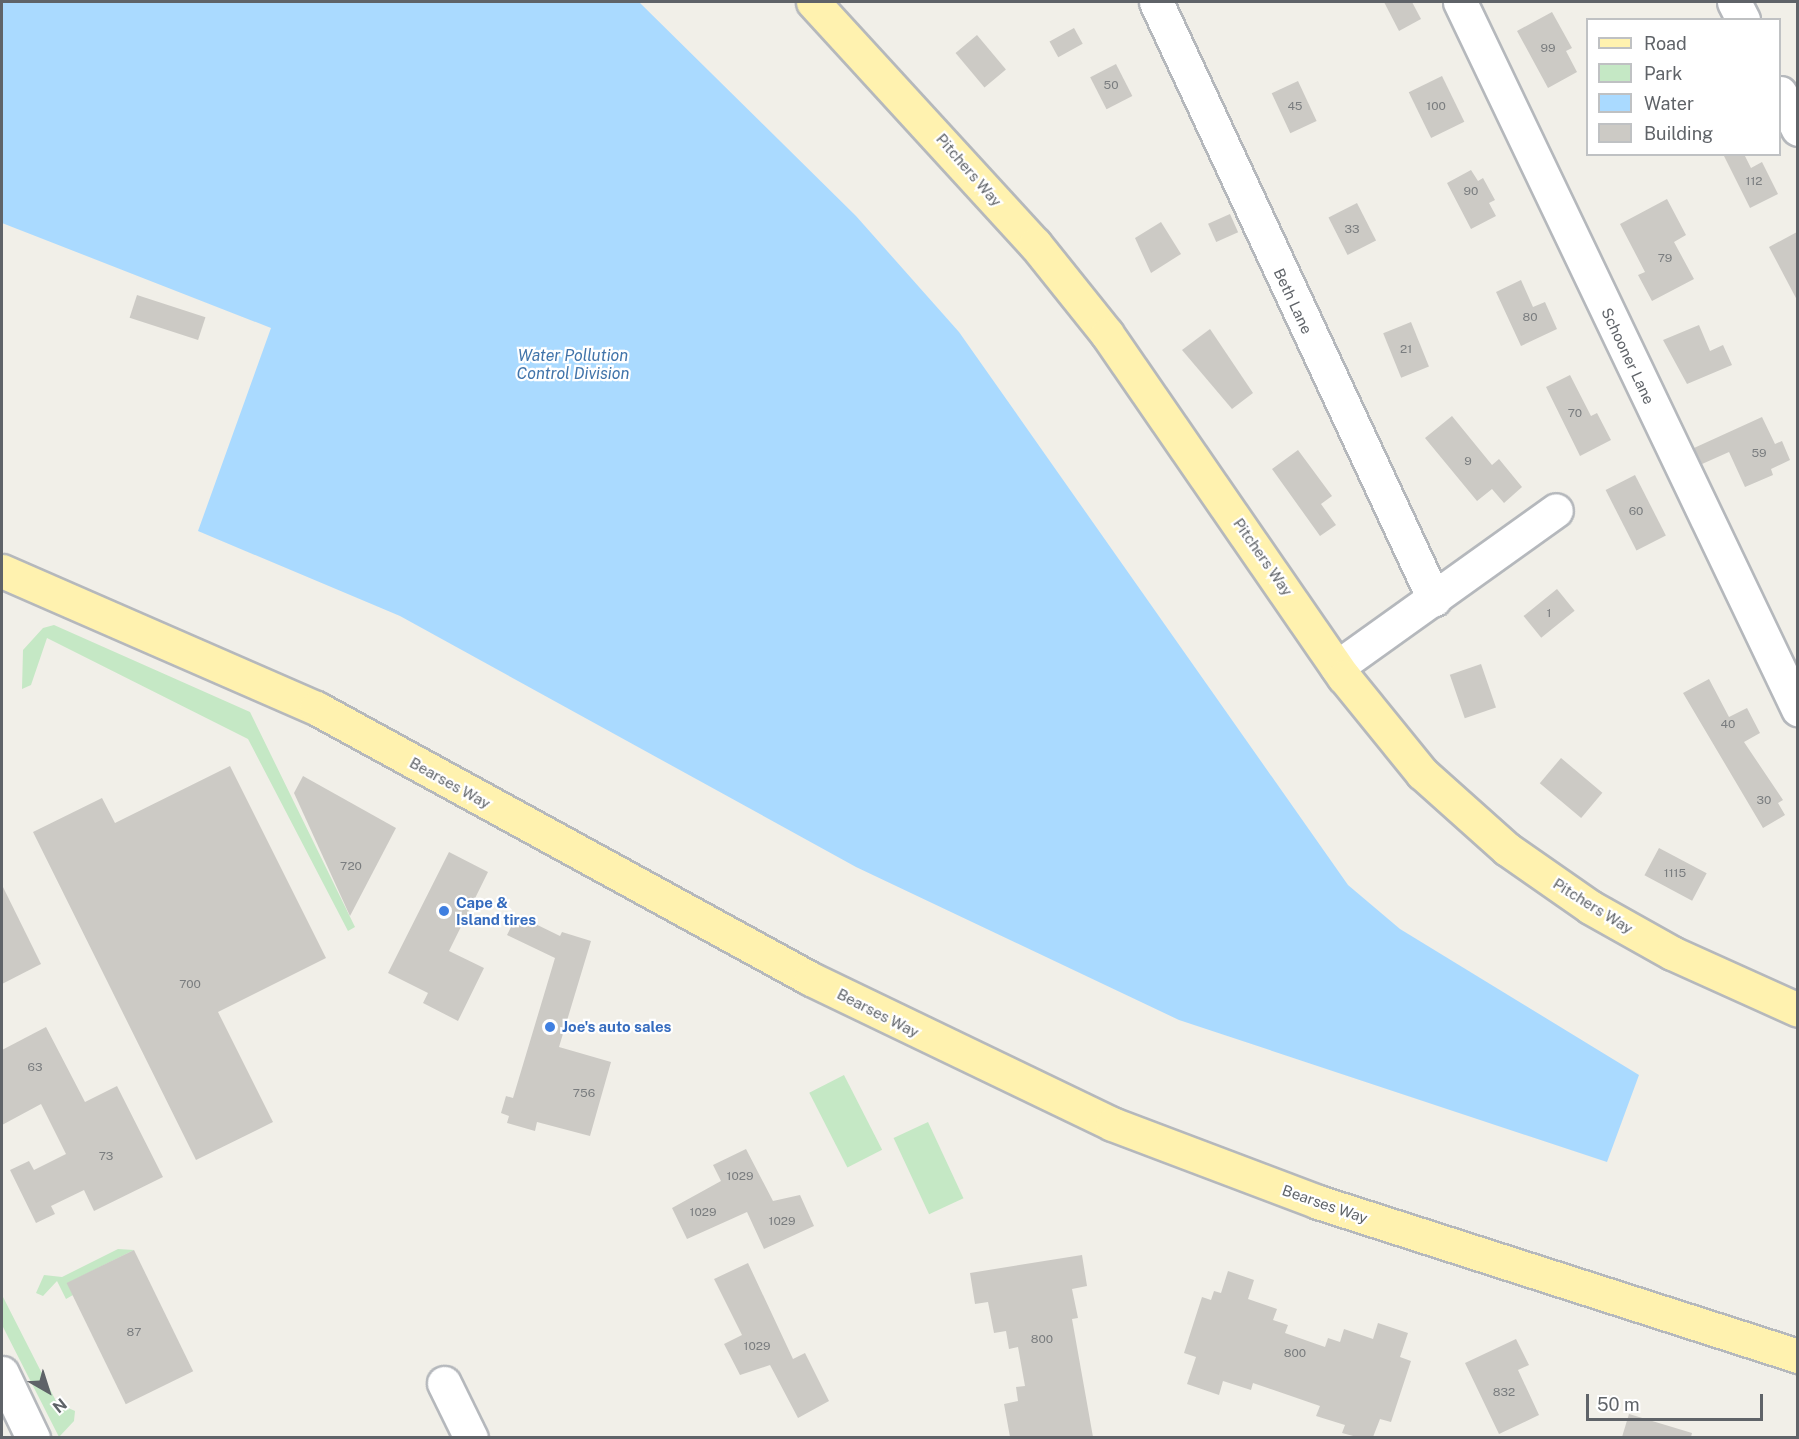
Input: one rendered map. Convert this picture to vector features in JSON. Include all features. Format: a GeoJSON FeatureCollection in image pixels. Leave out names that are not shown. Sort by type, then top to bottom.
{"type":"FeatureCollection","features":[{"type":"Feature","properties":{"kind":"main road","name":"Pitchers Way"},"geometry":{"type":"LineString","coordinates":[[813,2],[1035,244],[1113,341],[1337,667],[1422,773],[1507,849],[1612,921],[1797,1010]]}},
{"type":"Feature","properties":{"kind":"main road","name":"Bearses Way"},"geometry":{"type":"LineString","coordinates":[[2,571],[316,708],[811,979],[1112,1124],[1318,1202],[1797,1356]]}},
{"type":"Feature","properties":{"kind":"street","name":"Beth Lane"},"geometry":{"type":"LineString","coordinates":[[1156,2],[1434,599]]}},
{"type":"Feature","properties":{"kind":"street","name":"Schooner Lane"},"geometry":{"type":"LineString","coordinates":[[1460,2],[1797,709]]}},
{"type":"Feature","properties":{"kind":"street"},"geometry":{"type":"LineString","coordinates":[[1734,2],[1742,18]]}},
{"type":"Feature","properties":{"kind":"street"},"geometry":{"type":"LineString","coordinates":[[1781,97],[1797,129]]}},
{"type":"Feature","properties":{"kind":"street"},"geometry":{"type":"LineString","coordinates":[[1337,667],[1556,510]]}},
{"type":"Feature","properties":{"kind":"street"},"geometry":{"type":"LineString","coordinates":[[2,1373],[33,1437]]}},
{"type":"Feature","properties":{"kind":"street"},"geometry":{"type":"LineString","coordinates":[[444,1383],[471,1437]]}},
{"type":"Feature","properties":{"kind":"green space"},"geometry":{"type":"Polygon","coordinates":[[[54,625],[250,712],[355,927],[348,931],[248,739],[47,638],[31,685],[22,689],[23,650],[43,628],[54,625]]]}},
{"type":"Feature","properties":{"kind":"green space"},"geometry":{"type":"Polygon","coordinates":[[[844,1075],[882,1150],[847,1168],[809,1093],[844,1075]]]}},
{"type":"Feature","properties":{"kind":"green space"},"geometry":{"type":"Polygon","coordinates":[[[928,1122],[963,1198],[929,1214],[894,1138],[928,1122]]]}},
{"type":"Feature","properties":{"kind":"green space"},"geometry":{"type":"Polygon","coordinates":[[[118,1249],[134,1250],[68,1283],[73,1295],[66,1299],[57,1281],[43,1296],[36,1293],[44,1275],[62,1277],[118,1249]]]}},
{"type":"Feature","properties":{"kind":"green space"},"geometry":{"type":"Polygon","coordinates":[[[2,1295],[57,1403],[75,1411],[74,1421],[59,1437],[2,1325],[2,1295]]]}},
{"type":"Feature","properties":{"kind":"water","name":"Water Pollution Control Division"},"geometry":{"type":"Polygon","coordinates":[[[2,2],[639,2],[856,216],[959,332],[1348,885],[1400,929],[1639,1075],[1607,1162],[1179,1020],[856,867],[400,616],[198,531],[271,328],[2,223],[2,2]]]}},
{"type":"Feature","properties":{"kind":"building"},"geometry":{"type":"Polygon","coordinates":[[[1384,2],[1412,2],[1421,19],[1399,31],[1384,2]]]}},
{"type":"Feature","properties":{"kind":"building"},"geometry":{"type":"Polygon","coordinates":[[[1552,12],[1572,48],[1566,51],[1577,72],[1548,88],[1517,31],[1552,12]]]}},
{"type":"Feature","properties":{"kind":"building"},"geometry":{"type":"Polygon","coordinates":[[[1074,28],[1083,44],[1058,57],[1050,42],[1074,28]]]}},
{"type":"Feature","properties":{"kind":"building"},"geometry":{"type":"Polygon","coordinates":[[[977,35],[1006,69],[984,87],[956,53],[977,35]]]}},
{"type":"Feature","properties":{"kind":"building"},"geometry":{"type":"Polygon","coordinates":[[[1116,64],[1132,96],[1107,109],[1090,77],[1116,64]]]}},
{"type":"Feature","properties":{"kind":"building"},"geometry":{"type":"Polygon","coordinates":[[[1442,76],[1464,122],[1431,138],[1409,92],[1442,76]]]}},
{"type":"Feature","properties":{"kind":"building"},"geometry":{"type":"Polygon","coordinates":[[[1298,81],[1317,121],[1290,133],[1272,93],[1298,81]]]}},
{"type":"Feature","properties":{"kind":"building"},"geometry":{"type":"Polygon","coordinates":[[[1724,156],[1745,156],[1751,168],[1762,162],[1778,194],[1750,208],[1724,156]]]}},
{"type":"Feature","properties":{"kind":"building"},"geometry":{"type":"Polygon","coordinates":[[[1471,170],[1478,181],[1483,178],[1495,200],[1489,203],[1496,216],[1471,229],[1447,183],[1471,170]]]}},
{"type":"Feature","properties":{"kind":"building"},"geometry":{"type":"Polygon","coordinates":[[[1667,199],[1686,235],[1674,242],[1694,279],[1652,301],[1638,275],[1645,272],[1620,224],[1667,199]]]}},
{"type":"Feature","properties":{"kind":"building"},"geometry":{"type":"Polygon","coordinates":[[[1357,203],[1376,240],[1348,255],[1328,218],[1357,203]]]}},
{"type":"Feature","properties":{"kind":"building"},"geometry":{"type":"Polygon","coordinates":[[[1230,214],[1238,232],[1216,242],[1208,224],[1230,214]]]}},
{"type":"Feature","properties":{"kind":"building"},"geometry":{"type":"Polygon","coordinates":[[[1161,222],[1181,254],[1151,273],[1135,238],[1161,222]]]}},
{"type":"Feature","properties":{"kind":"building"},"geometry":{"type":"Polygon","coordinates":[[[1797,232],[1797,300],[1769,247],[1797,232]]]}},
{"type":"Feature","properties":{"kind":"building"},"geometry":{"type":"Polygon","coordinates":[[[1521,280],[1533,307],[1545,302],[1557,329],[1521,346],[1496,292],[1521,280]]]}},
{"type":"Feature","properties":{"kind":"building"},"geometry":{"type":"Polygon","coordinates":[[[137,295],[205,317],[198,340],[130,318],[137,295]]]}},
{"type":"Feature","properties":{"kind":"building"},"geometry":{"type":"Polygon","coordinates":[[[1411,322],[1429,367],[1401,378],[1383,333],[1411,322]]]}},
{"type":"Feature","properties":{"kind":"building"},"geometry":{"type":"Polygon","coordinates":[[[1699,325],[1710,351],[1723,345],[1732,365],[1687,384],[1663,340],[1699,325]]]}},
{"type":"Feature","properties":{"kind":"building"},"geometry":{"type":"Polygon","coordinates":[[[1210,329],[1253,393],[1232,409],[1182,350],[1210,329]]]}},
{"type":"Feature","properties":{"kind":"building"},"geometry":{"type":"Polygon","coordinates":[[[1570,375],[1591,416],[1597,413],[1611,440],[1580,456],[1546,387],[1570,375]]]}},
{"type":"Feature","properties":{"kind":"building"},"geometry":{"type":"Polygon","coordinates":[[[1452,416],[1492,465],[1499,459],[1522,487],[1504,503],[1492,489],[1477,501],[1425,438],[1452,416]]]}},
{"type":"Feature","properties":{"kind":"building"},"geometry":{"type":"Polygon","coordinates":[[[1762,417],[1775,444],[1782,441],[1790,460],[1771,469],[1773,475],[1745,487],[1729,452],[1702,464],[1694,448],[1762,417]]]}},
{"type":"Feature","properties":{"kind":"building"},"geometry":{"type":"Polygon","coordinates":[[[1298,450],[1332,496],[1321,504],[1336,525],[1320,536],[1272,469],[1298,450]]]}},
{"type":"Feature","properties":{"kind":"building"},"geometry":{"type":"Polygon","coordinates":[[[1635,475],[1666,536],[1636,551],[1606,490],[1635,475]]]}},
{"type":"Feature","properties":{"kind":"building"},"geometry":{"type":"Polygon","coordinates":[[[1557,589],[1575,611],[1541,638],[1524,616],[1557,589]]]}},
{"type":"Feature","properties":{"kind":"building"},"geometry":{"type":"Polygon","coordinates":[[[1481,664],[1496,707],[1465,718],[1450,675],[1481,664]]]}},
{"type":"Feature","properties":{"kind":"building"},"geometry":{"type":"Polygon","coordinates":[[[1709,679],[1729,717],[1747,708],[1760,733],[1744,742],[1783,800],[1778,803],[1785,815],[1763,828],[1683,693],[1709,679]]]}},
{"type":"Feature","properties":{"kind":"building"},"geometry":{"type":"Polygon","coordinates":[[[1561,758],[1602,793],[1581,818],[1540,783],[1561,758]]]}},
{"type":"Feature","properties":{"kind":"building"},"geometry":{"type":"Polygon","coordinates":[[[230,766],[326,958],[218,1012],[273,1122],[196,1160],[33,832],[102,798],[115,823],[230,766]]]}},
{"type":"Feature","properties":{"kind":"building"},"geometry":{"type":"Polygon","coordinates":[[[303,776],[396,828],[350,916],[294,793],[303,776]]]}},
{"type":"Feature","properties":{"kind":"building"},"geometry":{"type":"Polygon","coordinates":[[[1659,848],[1707,873],[1692,901],[1644,875],[1659,848]]]}},
{"type":"Feature","properties":{"kind":"building","name":"Cape & Island tires"},"geometry":{"type":"Polygon","coordinates":[[[449,852],[488,872],[449,951],[484,968],[458,1021],[423,1003],[428,993],[388,973],[449,852]]]}},
{"type":"Feature","properties":{"kind":"building"},"geometry":{"type":"Polygon","coordinates":[[[2,885],[41,964],[2,984],[2,885]]]}},
{"type":"Feature","properties":{"kind":"building","name":"Joe's auto sales"},"geometry":{"type":"Polygon","coordinates":[[[517,915],[560,936],[562,932],[591,941],[559,1047],[611,1062],[590,1136],[537,1122],[535,1131],[507,1123],[509,1116],[501,1113],[506,1096],[513,1098],[555,958],[507,935],[517,915]]]}},
{"type":"Feature","properties":{"kind":"building"},"geometry":{"type":"Polygon","coordinates":[[[46,1027],[85,1102],[117,1086],[163,1177],[94,1211],[84,1190],[51,1206],[55,1214],[36,1223],[10,1170],[29,1161],[34,1170],[66,1154],[41,1104],[2,1125],[2,1050],[46,1027]]]}},
{"type":"Feature","properties":{"kind":"building"},"geometry":{"type":"Polygon","coordinates":[[[746,1149],[773,1201],[800,1195],[814,1226],[764,1249],[747,1212],[687,1239],[672,1208],[721,1181],[713,1165],[746,1149]]]}},
{"type":"Feature","properties":{"kind":"building"},"geometry":{"type":"Polygon","coordinates":[[[134,1250],[193,1371],[126,1404],[67,1283],[134,1250]]]}},
{"type":"Feature","properties":{"kind":"building"},"geometry":{"type":"Polygon","coordinates":[[[1082,1255],[1087,1286],[1072,1289],[1078,1318],[1072,1319],[1093,1437],[1010,1437],[1004,1404],[1018,1401],[1016,1387],[1025,1386],[1018,1347],[1009,1349],[1006,1331],[994,1333],[988,1302],[975,1304],[970,1273],[1082,1255]]]}},
{"type":"Feature","properties":{"kind":"building"},"geometry":{"type":"Polygon","coordinates":[[[748,1263],[793,1359],[805,1353],[829,1401],[798,1418],[770,1365],[740,1375],[724,1344],[742,1335],[714,1279],[748,1263]]]}},
{"type":"Feature","properties":{"kind":"building"},"geometry":{"type":"Polygon","coordinates":[[[1228,1271],[1254,1280],[1248,1299],[1277,1309],[1273,1320],[1288,1325],[1285,1333],[1325,1347],[1328,1338],[1340,1342],[1344,1329],[1373,1339],[1378,1323],[1408,1333],[1400,1357],[1411,1361],[1391,1422],[1380,1419],[1373,1437],[1357,1437],[1342,1433],[1345,1425],[1316,1416],[1320,1406],[1253,1383],[1251,1390],[1223,1381],[1219,1395],[1187,1384],[1196,1357],[1184,1353],[1202,1297],[1211,1300],[1214,1291],[1221,1293],[1228,1271]]]}},
{"type":"Feature","properties":{"kind":"building"},"geometry":{"type":"Polygon","coordinates":[[[1516,1339],[1529,1365],[1518,1370],[1539,1415],[1499,1434],[1465,1363],[1516,1339]]]}},
{"type":"Feature","properties":{"kind":"building"},"geometry":{"type":"Polygon","coordinates":[[[1629,1414],[1692,1433],[1691,1437],[1622,1437],[1629,1414]]]}},
{"type":"Feature","properties":{"kind":"place","name":"Cape & Island tires"},"geometry":{"type":"Point","coordinates":[444,911]}},
{"type":"Feature","properties":{"kind":"place","name":"Joe's auto sales"},"geometry":{"type":"Point","coordinates":[550,1027]}}]}
